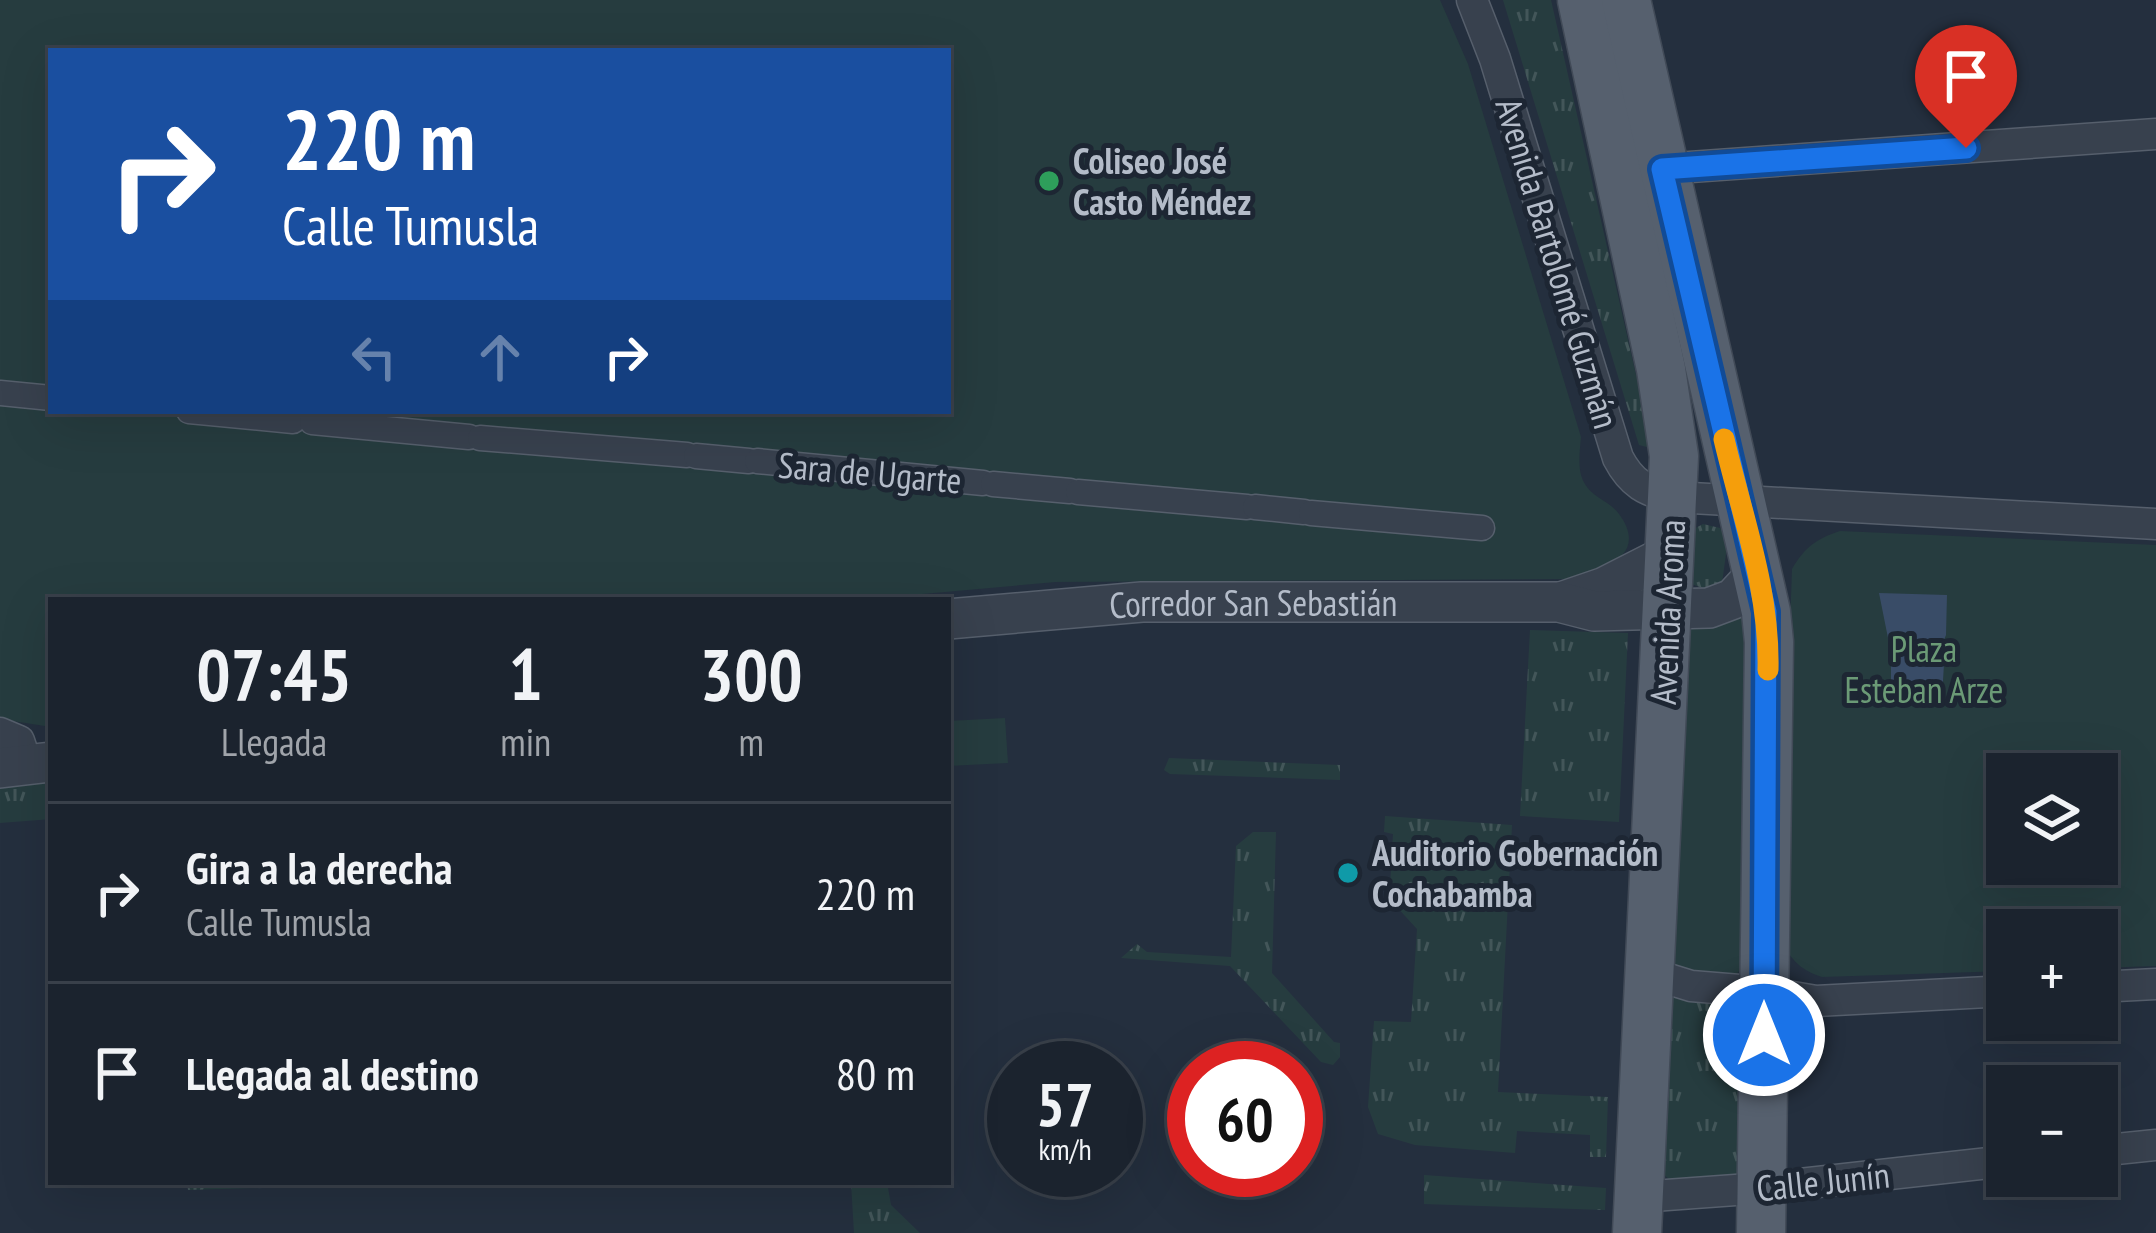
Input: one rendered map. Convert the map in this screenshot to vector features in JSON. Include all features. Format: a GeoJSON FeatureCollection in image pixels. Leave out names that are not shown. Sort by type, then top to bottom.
{"type":"FeatureCollection","features":[{"type":"Feature","properties":{"kind":"main road","name":"Avenida Aroma"},"geometry":{"type":"LineString","coordinates":[[1582,0],[1661,369],[1675,456],[1638,1215]]}},
{"type":"Feature","properties":{"kind":"main road","name":"Avenida Aroma"},"geometry":{"type":"LineString","coordinates":[[1626,0],[1759,571],[1769,642],[1762,1211]]}},
{"type":"Feature","properties":{"kind":"street","name":"Avenida Bartolomé Guzmán"},"geometry":{"type":"LineString","coordinates":[[1472,0],[1495,58],[1618,458],[1628,477],[1651,493],[1674,497]]}},
{"type":"Feature","properties":{"kind":"street"},"geometry":{"type":"LineString","coordinates":[[1662,169],[2156,134]]}},
{"type":"Feature","properties":{"kind":"street"},"geometry":{"type":"LineString","coordinates":[[0,393],[48,398]]}},
{"type":"Feature","properties":{"kind":"street","name":"Sara de Ugarte"},"geometry":{"type":"LineString","coordinates":[[220,414],[1482,528]]}},
{"type":"Feature","properties":{"kind":"street"},"geometry":{"type":"LineString","coordinates":[[1674,497],[2156,524]]}},
{"type":"Feature","properties":{"kind":"street","name":"Corredor San Sebastián"},"geometry":{"type":"LineString","coordinates":[[1559,602],[1605,587],[1670,554]]}},
{"type":"Feature","properties":{"kind":"street","name":"Corredor San Sebastián"},"geometry":{"type":"LineString","coordinates":[[951,619],[1142,602],[1559,602],[1594,611],[1721,605],[1759,571]]}},
{"type":"Feature","properties":{"kind":"street"},"geometry":{"type":"LineString","coordinates":[[0,733],[19,741],[26,765]]}},
{"type":"Feature","properties":{"kind":"street"},"geometry":{"type":"LineString","coordinates":[[1649,973],[1691,986],[1816,1001],[1986,992]]}},
{"type":"Feature","properties":{"kind":"street"},"geometry":{"type":"LineString","coordinates":[[2118,986],[2156,984]]}},
{"type":"Feature","properties":{"kind":"street"},"geometry":{"type":"LineString","coordinates":[[2118,1149],[2156,1145]]}},
{"type":"Feature","properties":{"kind":"street","name":"Calle Junín"},"geometry":{"type":"LineString","coordinates":[[1638,1215],[1762,1211],[1986,1165]]}},
{"type":"Feature","properties":{"kind":"green space"},"geometry":{"type":"Polygon","coordinates":[[[0,0],[1440,0],[1468,64],[1581,437],[1581,475],[1588,489],[1619,514],[1629,541],[1625,552],[1606,567],[1569,579],[1056,582],[888,597],[48,597],[48,727],[0,719],[0,0]]]}},
{"type":"Feature","properties":{"kind":"green space"},"geometry":{"type":"Polygon","coordinates":[[[1503,0],[1551,0],[1648,428],[1647,447],[1639,445],[1503,0]]]}},
{"type":"Feature","properties":{"kind":"green space"},"geometry":{"type":"Polygon","coordinates":[[[1703,524],[1720,528],[1728,539],[1722,583],[1705,589],[1689,583],[1692,530],[1703,524]]]}},
{"type":"Feature","properties":{"kind":"green space","name":"Plaza Esteban Arze"},"geometry":{"type":"Polygon","coordinates":[[[1840,531],[2156,545],[2156,966],[2118,967],[2118,909],[1986,909],[1986,972],[1822,977],[1792,957],[1779,937],[1792,569],[1818,541],[1840,531]]]}},
{"type":"Feature","properties":{"kind":"green space"},"geometry":{"type":"Polygon","coordinates":[[[1743,611],[1752,648],[1740,970],[1736,975],[1691,975],[1671,962],[1684,624],[1743,611]]]}},
{"type":"Feature","properties":{"kind":"green space"},"geometry":{"type":"Polygon","coordinates":[[[1530,630],[1628,633],[1619,822],[1520,816],[1530,630]]]}},
{"type":"Feature","properties":{"kind":"green space"},"geometry":{"type":"Polygon","coordinates":[[[1005,718],[1008,763],[951,766],[951,721],[1005,718]]]}},
{"type":"Feature","properties":{"kind":"green space"},"geometry":{"type":"Polygon","coordinates":[[[1169,758],[1340,765],[1340,780],[1170,774],[1164,770],[1169,758]]]}},
{"type":"Feature","properties":{"kind":"green space"},"geometry":{"type":"Polygon","coordinates":[[[48,782],[48,819],[0,823],[0,788],[48,782]]]}},
{"type":"Feature","properties":{"kind":"green space"},"geometry":{"type":"Polygon","coordinates":[[[1385,816],[1512,825],[1498,1092],[1608,1097],[1606,1157],[1590,1157],[1590,1135],[1517,1131],[1515,1153],[1415,1145],[1378,1134],[1368,1107],[1374,1021],[1411,1022],[1417,929],[1389,904],[1393,834],[1384,832],[1385,816]]]}},
{"type":"Feature","properties":{"kind":"green space"},"geometry":{"type":"Polygon","coordinates":[[[1253,832],[1276,832],[1272,973],[1334,1042],[1340,1043],[1340,1057],[1333,1065],[1323,1062],[1323,1041],[1301,1041],[1230,966],[1121,958],[1137,944],[1147,952],[1231,957],[1236,846],[1253,832]]]}},
{"type":"Feature","properties":{"kind":"green space"},"geometry":{"type":"Polygon","coordinates":[[[1668,993],[1741,1007],[1738,1175],[1733,1179],[1670,1180],[1663,1174],[1668,993]]]}},
{"type":"Feature","properties":{"kind":"green space"},"geometry":{"type":"Polygon","coordinates":[[[1424,1175],[1606,1188],[1605,1210],[1424,1204],[1424,1175]]]}},
{"type":"Feature","properties":{"kind":"green space"},"geometry":{"type":"Polygon","coordinates":[[[187,1185],[366,1185],[188,1190],[187,1185]]]}},
{"type":"Feature","properties":{"kind":"green space"},"geometry":{"type":"Polygon","coordinates":[[[851,1185],[888,1185],[891,1205],[920,1233],[854,1233],[851,1185]]]}},
{"type":"Feature","properties":{"kind":"water"},"geometry":{"type":"Polygon","coordinates":[[[1879,593],[1947,595],[1946,635],[1939,652],[1944,664],[1942,697],[1891,696],[1891,653],[1879,593]]]}},
{"type":"Feature","properties":{"kind":"slow traffic"},"geometry":{"type":"LineString","coordinates":[[1724,439],[1759,571],[1768,670]]}},
{"type":"Feature","properties":{"kind":"place","name":"Coliseo José Casto Méndez"},"geometry":{"type":"Point","coordinates":[1049,181]}},
{"type":"Feature","properties":{"kind":"place","name":"Auditorio Gobernación Cochabamba"},"geometry":{"type":"Point","coordinates":[1348,873]}},
{"type":"Feature","properties":{"kind":"route"},"geometry":{"type":"LineString","coordinates":[[1764,1035],[1766,612],[1662,169],[1966,148]]}}]}
